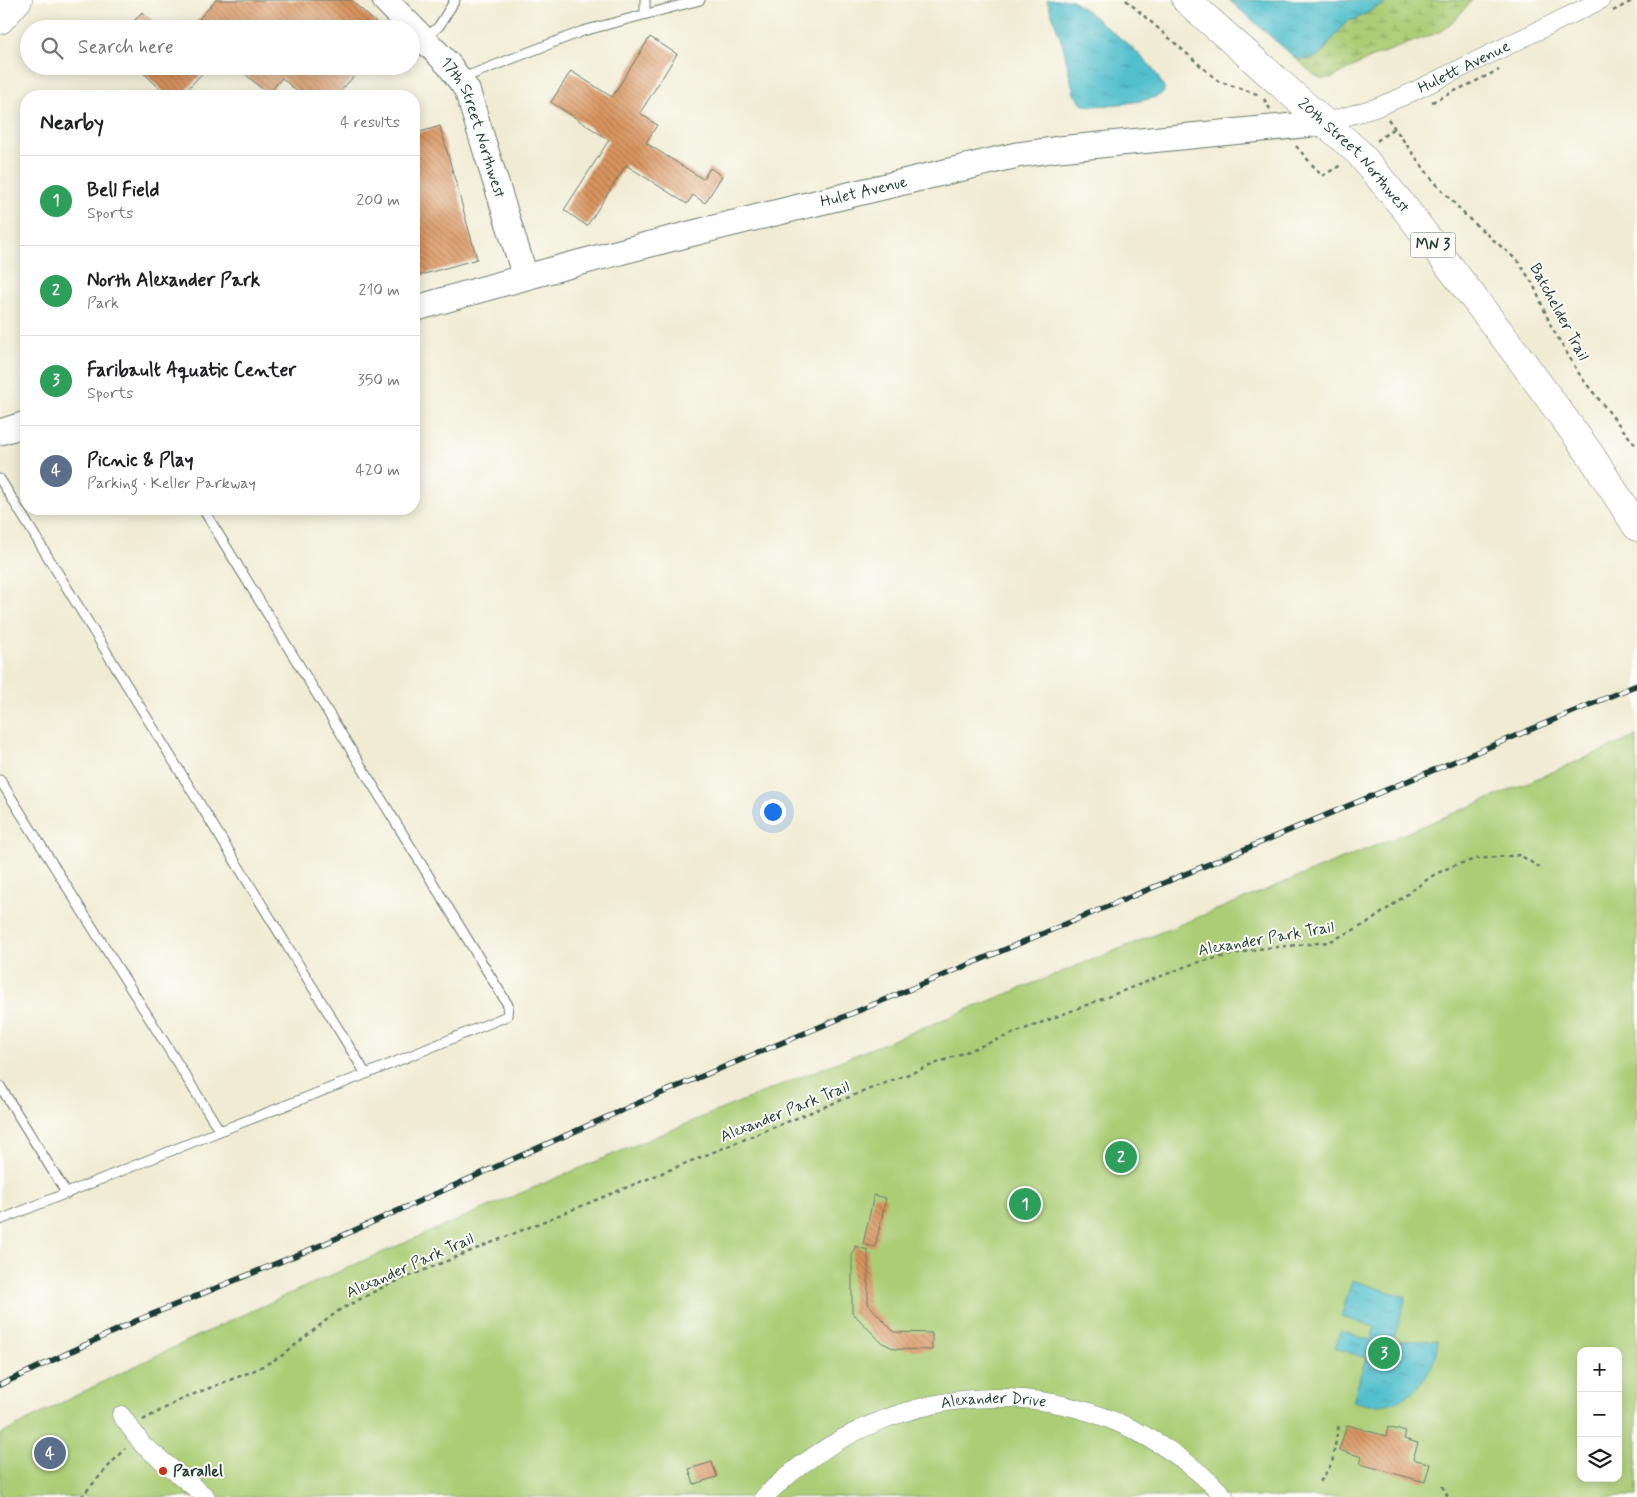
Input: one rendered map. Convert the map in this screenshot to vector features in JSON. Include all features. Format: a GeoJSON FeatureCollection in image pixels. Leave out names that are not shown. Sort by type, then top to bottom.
{"type":"FeatureCollection","features":[{"type":"Feature","properties":{"kind":"highway"},"geometry":{"type":"LineString","coordinates":[[0,7],[5,0]]}},
{"type":"Feature","properties":{"kind":"highway"},"geometry":{"type":"LineString","coordinates":[[0,20],[18,0]]}},
{"type":"Feature","properties":{"kind":"highway","name":"20th Street Northwest"},"geometry":{"type":"LineString","coordinates":[[1186,0],[1358,153],[1407,211],[1522,360],[1590,454],[1637,527]]}},
{"type":"Feature","properties":{"kind":"street","name":"17th Street Northwest"},"geometry":{"type":"LineString","coordinates":[[385,0],[404,20]]}},
{"type":"Feature","properties":{"kind":"street","name":"Hulett Avenue"},"geometry":{"type":"LineString","coordinates":[[1323,123],[1375,108],[1404,96],[1601,0]]}},
{"type":"Feature","properties":{"kind":"street","name":"17th Street Northwest"},"geometry":{"type":"LineString","coordinates":[[420,36],[460,79],[473,104],[525,276]]}},
{"type":"Feature","properties":{"kind":"street","name":"Hulet Avenue"},"geometry":{"type":"LineString","coordinates":[[420,307],[525,276],[687,233],[1017,155],[1323,123]]}},
{"type":"Feature","properties":{"kind":"street"},"geometry":{"type":"LineString","coordinates":[[0,432],[20,426]]}},
{"type":"Feature","properties":{"kind":"street","name":"Alexander Drive"},"geometry":{"type":"LineString","coordinates":[[764,1497],[812,1456],[833,1442],[871,1424],[938,1403],[973,1398],[997,1398],[1076,1407],[1119,1422],[1174,1453],[1207,1479],[1225,1497]]}},
{"type":"Feature","properties":{"kind":"street"},"geometry":{"type":"LineString","coordinates":[[121,1415],[144,1446],[206,1497]]}},
{"type":"Feature","properties":{"kind":"lane"},"geometry":{"type":"LineString","coordinates":[[645,0],[645,14]]}},
{"type":"Feature","properties":{"kind":"lane"},"geometry":{"type":"LineString","coordinates":[[460,79],[583,31],[700,0]]}},
{"type":"Feature","properties":{"kind":"lane"},"geometry":{"type":"LineString","coordinates":[[424,40],[439,26],[454,1]]}},
{"type":"Feature","properties":{"kind":"lane"},"geometry":{"type":"LineString","coordinates":[[0,479],[20,512]]}},
{"type":"Feature","properties":{"kind":"lane"},"geometry":{"type":"LineString","coordinates":[[22,515],[366,1074]]}},
{"type":"Feature","properties":{"kind":"lane"},"geometry":{"type":"LineString","coordinates":[[0,1220],[507,1016],[508,1005],[207,515]]}},
{"type":"Feature","properties":{"kind":"lane"},"geometry":{"type":"LineString","coordinates":[[0,780],[220,1131]]}},
{"type":"Feature","properties":{"kind":"lane"},"geometry":{"type":"LineString","coordinates":[[0,1086],[68,1194]]}},
{"type":"Feature","properties":{"kind":"path"},"geometry":{"type":"LineString","coordinates":[[1126,0],[1218,81],[1262,96],[1281,128],[1322,176],[1394,128]]}},
{"type":"Feature","properties":{"kind":"path","name":"Batchelder Trail"},"geometry":{"type":"LineString","coordinates":[[1390,121],[1430,177],[1468,218],[1509,251],[1522,266],[1533,284],[1552,328],[1581,377],[1637,447]]}},
{"type":"Feature","properties":{"kind":"path","name":"Alexander Park Trail"},"geometry":{"type":"LineString","coordinates":[[81,1497],[125,1448],[140,1423],[161,1410],[280,1358],[338,1311],[383,1287],[821,1108],[1196,963],[1257,949],[1330,942],[1368,923],[1432,876],[1452,866],[1476,859],[1520,855],[1543,870]]}},
{"type":"Feature","properties":{"kind":"path"},"geometry":{"type":"LineString","coordinates":[[1320,1482],[1332,1463],[1331,1456],[1339,1423]]}},
{"type":"Feature","properties":{"kind":"path"},"geometry":{"type":"LineString","coordinates":[[1442,1486],[1448,1497]]}},
{"type":"Feature","properties":{"kind":"green space"},"geometry":{"type":"Polygon","coordinates":[[[1390,0],[1472,0],[1452,23],[1442,31],[1372,57],[1332,78],[1322,79],[1314,75],[1293,56],[1310,60],[1325,51],[1332,38],[1347,21],[1356,19],[1390,0]]]}},
{"type":"Feature","properties":{"kind":"green space"},"geometry":{"type":"Polygon","coordinates":[[[1637,736],[1637,1497],[0,1497],[0,1435],[216,1327],[437,1229],[716,1111],[1375,846],[1637,736]]]}},
{"type":"Feature","properties":{"kind":"water"},"geometry":{"type":"Polygon","coordinates":[[[1047,0],[1073,0],[1135,50],[1152,67],[1164,87],[1164,92],[1159,96],[1138,101],[1100,106],[1083,105],[1074,94],[1063,46],[1047,0]]]}},
{"type":"Feature","properties":{"kind":"water"},"geometry":{"type":"Polygon","coordinates":[[[1229,0],[1390,0],[1356,19],[1347,21],[1318,57],[1302,60],[1293,56],[1229,0]]]}},
{"type":"Feature","properties":{"kind":"water"},"geometry":{"type":"Polygon","coordinates":[[[1352,1280],[1406,1297],[1394,1339],[1400,1341],[1438,1340],[1430,1370],[1411,1393],[1398,1400],[1384,1404],[1369,1405],[1353,1401],[1366,1358],[1335,1348],[1340,1331],[1371,1340],[1375,1327],[1341,1317],[1352,1280]]]}},
{"type":"Feature","properties":{"kind":"building"},"geometry":{"type":"Polygon","coordinates":[[[216,0],[351,0],[373,20],[198,20],[216,0]]]}},
{"type":"Feature","properties":{"kind":"building"},"geometry":{"type":"Polygon","coordinates":[[[142,12],[150,20],[135,20],[142,12]]]}},
{"type":"Feature","properties":{"kind":"building"},"geometry":{"type":"Polygon","coordinates":[[[650,37],[677,54],[640,113],[657,125],[646,143],[703,179],[710,168],[722,176],[705,203],[693,195],[687,204],[626,165],[587,226],[564,210],[609,140],[551,102],[571,71],[612,97],[650,37]]]}},
{"type":"Feature","properties":{"kind":"building"},"geometry":{"type":"Polygon","coordinates":[[[146,75],[201,75],[187,90],[162,90],[146,75]]]}},
{"type":"Feature","properties":{"kind":"building"},"geometry":{"type":"Polygon","coordinates":[[[246,75],[355,75],[341,90],[295,90],[282,78],[272,90],[263,90],[246,75]]]}},
{"type":"Feature","properties":{"kind":"building"},"geometry":{"type":"Polygon","coordinates":[[[440,126],[477,259],[420,275],[420,132],[440,126]]]}},
{"type":"Feature","properties":{"kind":"building"},"geometry":{"type":"Polygon","coordinates":[[[874,1195],[886,1198],[875,1247],[863,1244],[874,1195]]]}},
{"type":"Feature","properties":{"kind":"building"},"geometry":{"type":"Polygon","coordinates":[[[855,1246],[868,1250],[868,1304],[894,1332],[932,1333],[932,1350],[895,1349],[881,1342],[852,1312],[852,1256],[855,1246]]]}},
{"type":"Feature","properties":{"kind":"building"},"geometry":{"type":"Polygon","coordinates":[[[1347,1425],[1386,1436],[1388,1427],[1406,1432],[1404,1439],[1418,1443],[1413,1459],[1430,1464],[1425,1482],[1360,1464],[1362,1457],[1339,1450],[1347,1425]]]}},
{"type":"Feature","properties":{"kind":"building"},"geometry":{"type":"Polygon","coordinates":[[[712,1462],[717,1477],[694,1484],[689,1469],[712,1462]]]}},
{"type":"Feature","properties":{"kind":"railway"},"geometry":{"type":"LineString","coordinates":[[0,1385],[138,1320],[326,1243],[645,1100],[1637,685]]}},
{"type":"Feature","properties":{"kind":"place","name":"North Alexander Park"},"geometry":{"type":"Point","coordinates":[1121,1157]}},
{"type":"Feature","properties":{"kind":"place","name":"Bell Field"},"geometry":{"type":"Point","coordinates":[1025,1204]}},
{"type":"Feature","properties":{"kind":"place","name":"Faribault Aquatic Center"},"geometry":{"type":"Point","coordinates":[1384,1353]}},
{"type":"Feature","properties":{"kind":"place","name":"Picnic & Play"},"geometry":{"type":"Point","coordinates":[50,1453]}},
{"type":"Feature","properties":{"kind":"place","name":"Parallel"},"geometry":{"type":"Point","coordinates":[163,1471]}}]}
